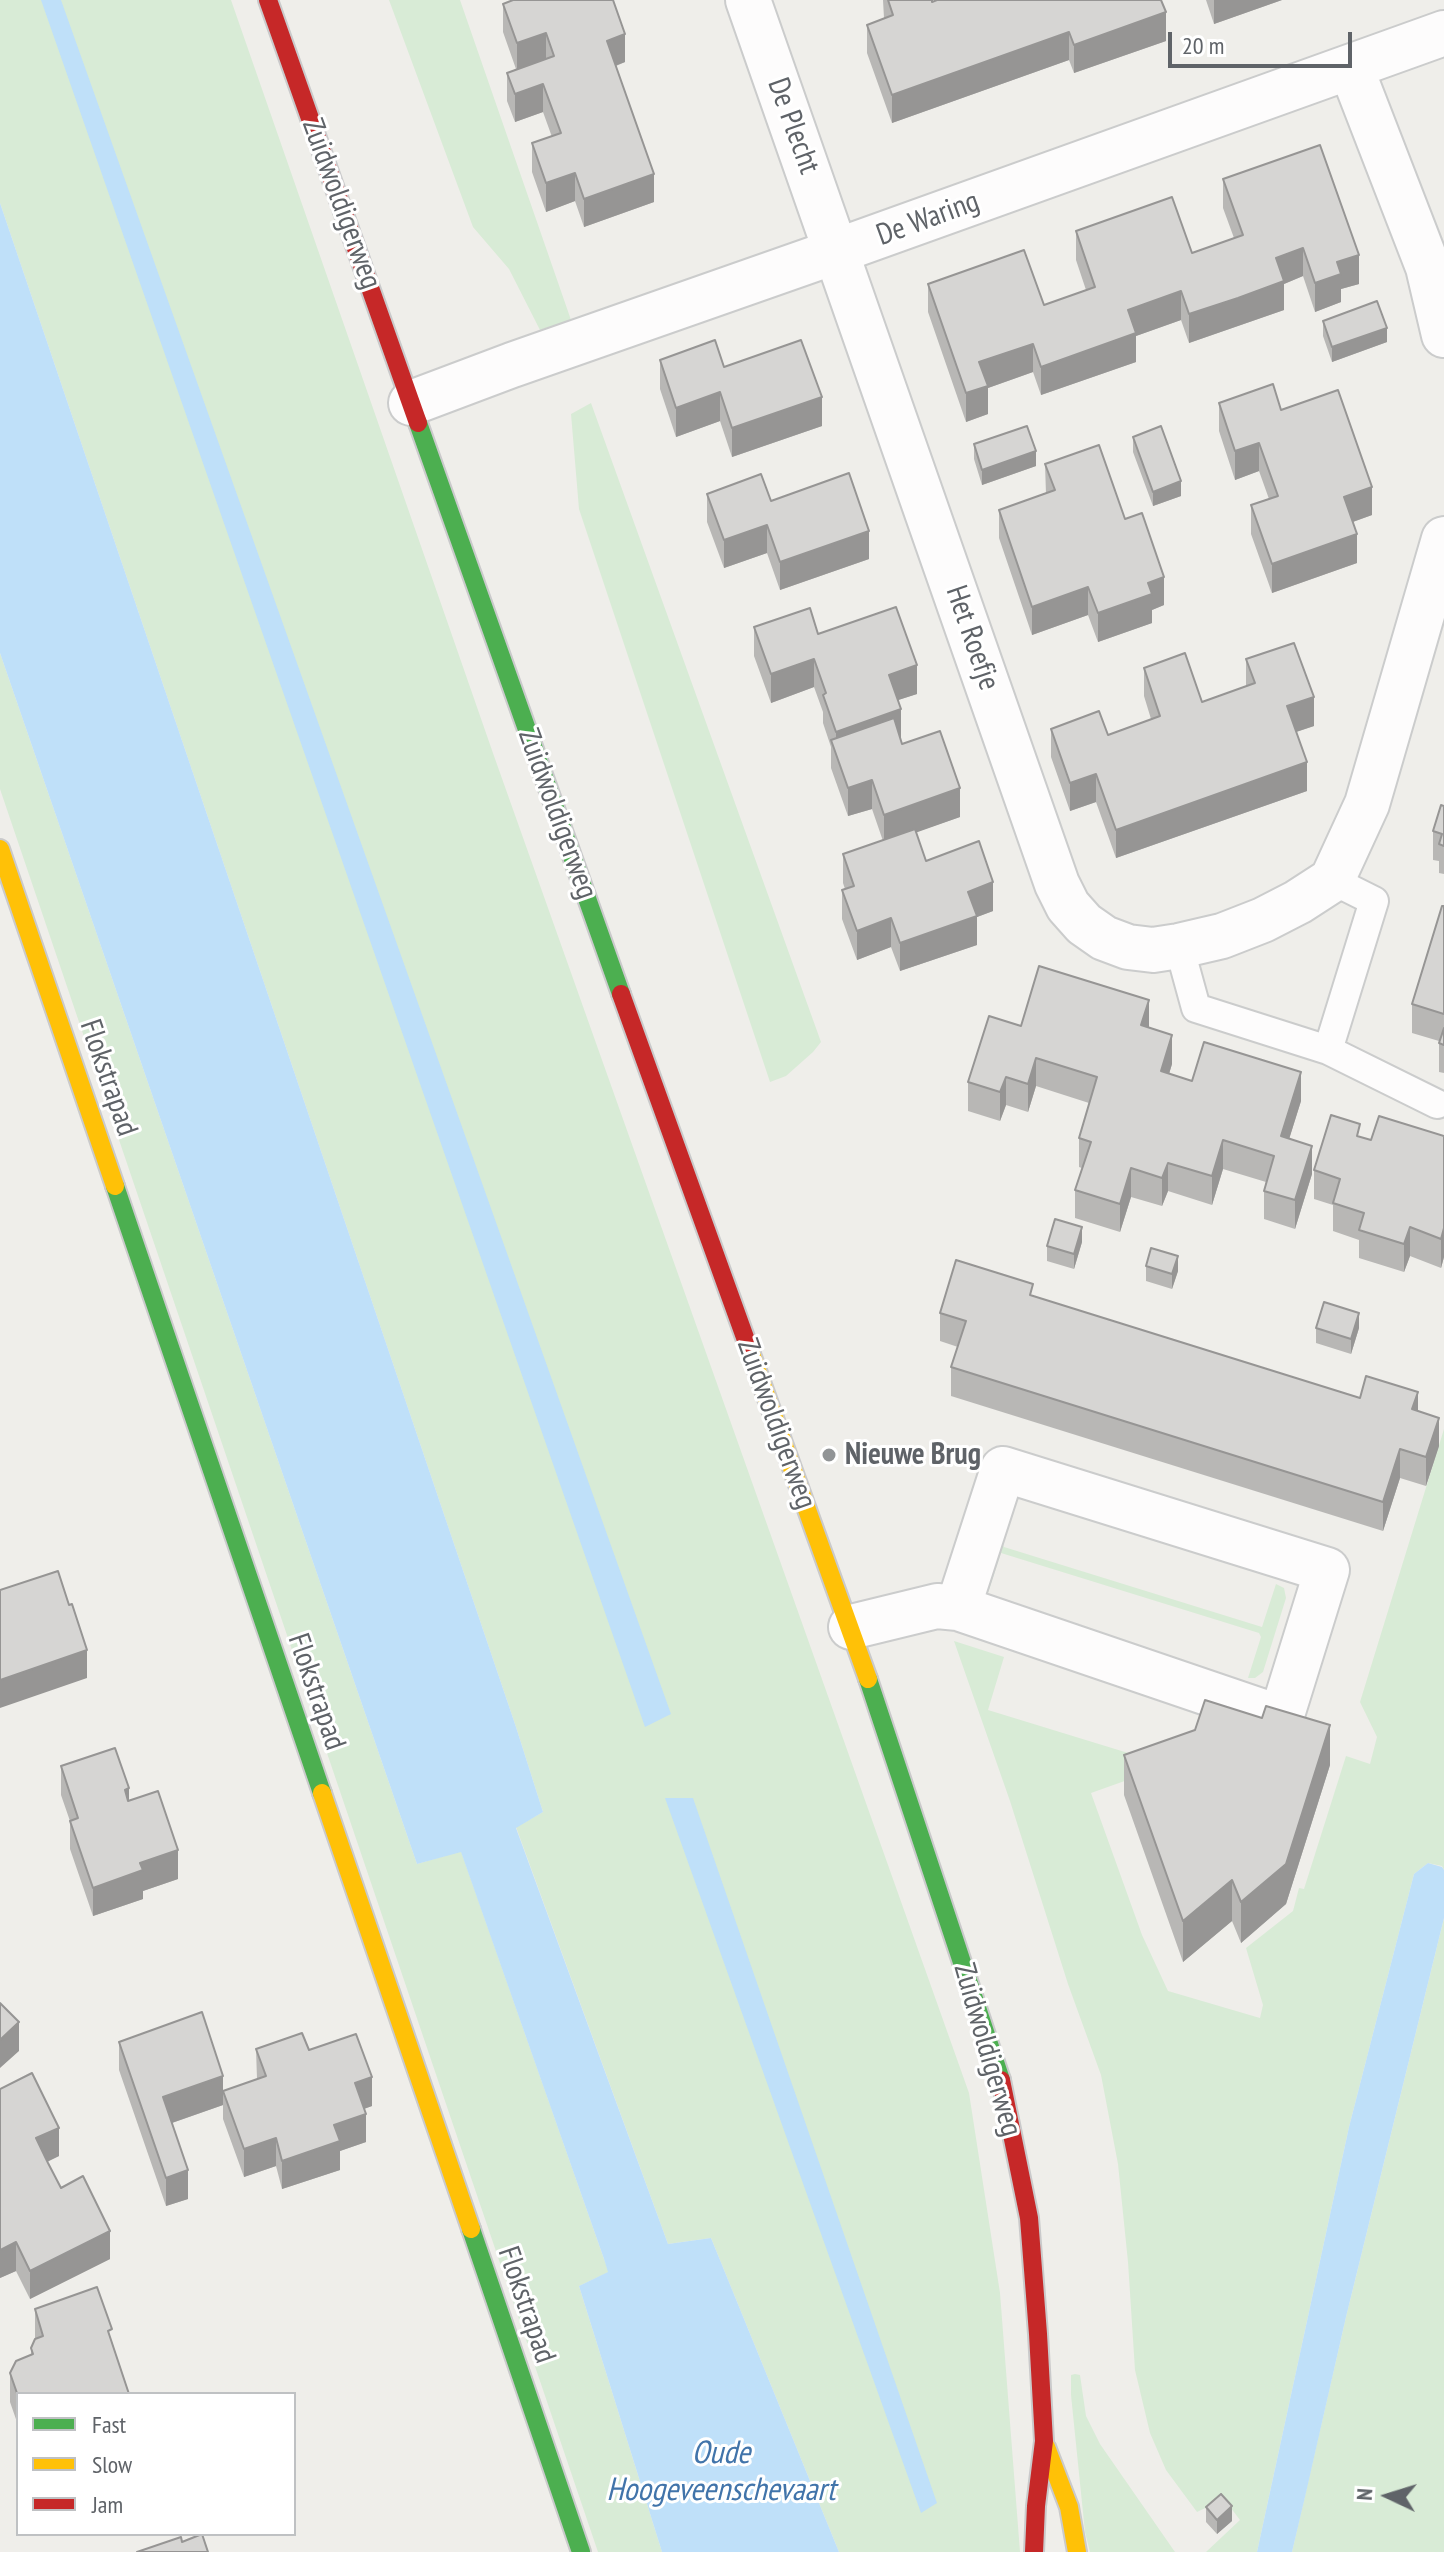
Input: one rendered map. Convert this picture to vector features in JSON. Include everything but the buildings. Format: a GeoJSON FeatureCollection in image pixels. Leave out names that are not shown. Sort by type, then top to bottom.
{"type":"FeatureCollection","features":[{"type":"Feature","properties":{"kind":"main road","name":"Zuidwoldigerweg"},"geometry":{"type":"LineString","coordinates":[[268,0],[676,1151],[851,1627],[1005,2093],[1029,2218],[1044,2441],[1034,2552]]}},
{"type":"Feature","properties":{"kind":"main road","name":"Flokstrapad"},"geometry":{"type":"LineString","coordinates":[[0,849],[581,2552]]}},
{"type":"Feature","properties":{"kind":"main road","name":"Zuidwoldigerweg"},"geometry":{"type":"LineString","coordinates":[[1044,2441],[1069,2507],[1077,2552]]}},
{"type":"Feature","properties":{"kind":"street","name":"De Plecht"},"geometry":{"type":"LineString","coordinates":[[748,0],[837,251]]}},
{"type":"Feature","properties":{"kind":"street","name":"De Waring"},"geometry":{"type":"LineString","coordinates":[[411,403],[1444,33]]}},
{"type":"Feature","properties":{"kind":"street"},"geometry":{"type":"LineString","coordinates":[[1351,68],[1428,267],[1444,335]]}},
{"type":"Feature","properties":{"kind":"street","name":"Het Roefje"},"geometry":{"type":"LineString","coordinates":[[837,251],[1057,884],[1068,906],[1084,924],[1104,938],[1128,947],[1153,950],[1222,936],[1263,920],[1332,880]]}},
{"type":"Feature","properties":{"kind":"street"},"geometry":{"type":"LineString","coordinates":[[1332,880],[1367,804],[1444,539]]}},
{"type":"Feature","properties":{"kind":"street"},"geometry":{"type":"LineString","coordinates":[[851,1627],[937,1606],[958,1608],[1281,1718],[1327,1570],[1003,1469],[958,1608]]}},
{"type":"Feature","properties":{"kind":"lane"},"geometry":{"type":"LineString","coordinates":[[1328,1050],[1374,901],[1332,880]]}},
{"type":"Feature","properties":{"kind":"lane"},"geometry":{"type":"LineString","coordinates":[[1179,946],[1196,1008],[1328,1050],[1437,1104]]}},
{"type":"Feature","properties":{"kind":"green space"},"geometry":{"type":"Polygon","coordinates":[[[0,0],[231,0],[494,756],[969,2093],[1000,2293],[1020,2552],[839,2552],[711,2238],[668,2244],[516,1827],[543,1812],[516,1727],[0,203],[0,0]]]}},
{"type":"Feature","properties":{"kind":"green space"},"geometry":{"type":"Polygon","coordinates":[[[389,0],[460,0],[571,320],[540,330],[509,269],[473,227],[389,0]]]}},
{"type":"Feature","properties":{"kind":"green space"},"geometry":{"type":"Polygon","coordinates":[[[591,403],[821,1042],[786,1076],[770,1082],[579,509],[571,414],[591,403]]]}},
{"type":"Feature","properties":{"kind":"green space"},"geometry":{"type":"Polygon","coordinates":[[[0,653],[417,1864],[461,1851],[609,2272],[579,2286],[662,2552],[598,2552],[0,789],[0,653]]]}},
{"type":"Feature","properties":{"kind":"green space"},"geometry":{"type":"Polygon","coordinates":[[[1444,1429],[1444,1870],[1442,1866],[1428,1863],[1414,1874],[1349,2127],[1257,2552],[1206,2552],[1240,2520],[1224,2499],[1197,2512],[1166,2470],[1150,2433],[1135,2370],[1118,2164],[1101,2075],[954,1641],[1004,1657],[988,1710],[1164,1764],[1161,1768],[1091,1793],[1142,1935],[1168,1991],[1260,2018],[1263,2005],[1246,1948],[1293,1911],[1299,1888],[1304,1889],[1346,1756],[1370,1764],[1377,1737],[1360,1702],[1444,1429]]]}},
{"type":"Feature","properties":{"kind":"green space"},"geometry":{"type":"Polygon","coordinates":[[[1002,1543],[1004,1547],[1262,1627],[1276,1584],[1284,1588],[1286,1598],[1263,1672],[1255,1678],[1248,1678],[1261,1637],[1259,1633],[1001,1553],[987,1596],[977,1584],[1002,1543]]]}},
{"type":"Feature","properties":{"kind":"green space"},"geometry":{"type":"Polygon","coordinates":[[[1444,1918],[1444,2552],[1292,2552],[1346,2317],[1444,1918]]]}},
{"type":"Feature","properties":{"kind":"green space"},"geometry":{"type":"Polygon","coordinates":[[[1071,2375],[1080,2375],[1086,2416],[1100,2444],[1175,2552],[1090,2552],[1085,2532],[1071,2395],[1071,2375]]]}},
{"type":"Feature","properties":{"kind":"water"},"geometry":{"type":"Polygon","coordinates":[[[41,0],[61,0],[671,1714],[645,1727],[41,0]]]}},
{"type":"Feature","properties":{"kind":"water","name":"Oude Hoogeveenschevaart"},"geometry":{"type":"Polygon","coordinates":[[[0,203],[543,1812],[516,1828],[668,2244],[711,2238],[839,2552],[662,2552],[579,2286],[608,2272],[604,2259],[461,1852],[417,1864],[0,653],[0,203]]]}},
{"type":"Feature","properties":{"kind":"water"},"geometry":{"type":"Polygon","coordinates":[[[665,1798],[693,1798],[937,2503],[921,2513],[665,1798]]]}},
{"type":"Feature","properties":{"kind":"water"},"geometry":{"type":"Polygon","coordinates":[[[1428,1863],[1444,1870],[1444,1918],[1292,2552],[1257,2552],[1349,2127],[1414,1874],[1428,1863]]]}},
{"type":"Feature","properties":{"kind":"traffic: fast"},"geometry":{"type":"LineString","coordinates":[[418,423],[621,994]]}},
{"type":"Feature","properties":{"kind":"traffic: fast"},"geometry":{"type":"LineString","coordinates":[[115,1186],[322,1793]]}},
{"type":"Feature","properties":{"kind":"traffic: fast"},"geometry":{"type":"LineString","coordinates":[[868,1679],[1001,2080]]}},
{"type":"Feature","properties":{"kind":"traffic: fast"},"geometry":{"type":"LineString","coordinates":[[471,2229],[581,2552]]}},
{"type":"Feature","properties":{"kind":"traffic: slow"},"geometry":{"type":"LineString","coordinates":[[0,849],[115,1186]]}},
{"type":"Feature","properties":{"kind":"traffic: slow"},"geometry":{"type":"LineString","coordinates":[[747,1343],[868,1679]]}},
{"type":"Feature","properties":{"kind":"traffic: slow"},"geometry":{"type":"LineString","coordinates":[[322,1793],[471,2229]]}},
{"type":"Feature","properties":{"kind":"traffic: slow"},"geometry":{"type":"LineString","coordinates":[[1046,2447],[1069,2507],[1077,2552]]}},
{"type":"Feature","properties":{"kind":"traffic: jam"},"geometry":{"type":"LineString","coordinates":[[268,0],[418,423]]}},
{"type":"Feature","properties":{"kind":"traffic: jam"},"geometry":{"type":"LineString","coordinates":[[621,994],[747,1343]]}},
{"type":"Feature","properties":{"kind":"traffic: jam"},"geometry":{"type":"LineString","coordinates":[[1001,2080],[1029,2218],[1038,2334],[1044,2441],[1034,2552]]}},
{"type":"Feature","properties":{"kind":"place","name":"Nieuwe Brug"},"geometry":{"type":"Point","coordinates":[829,1455]}}]}
